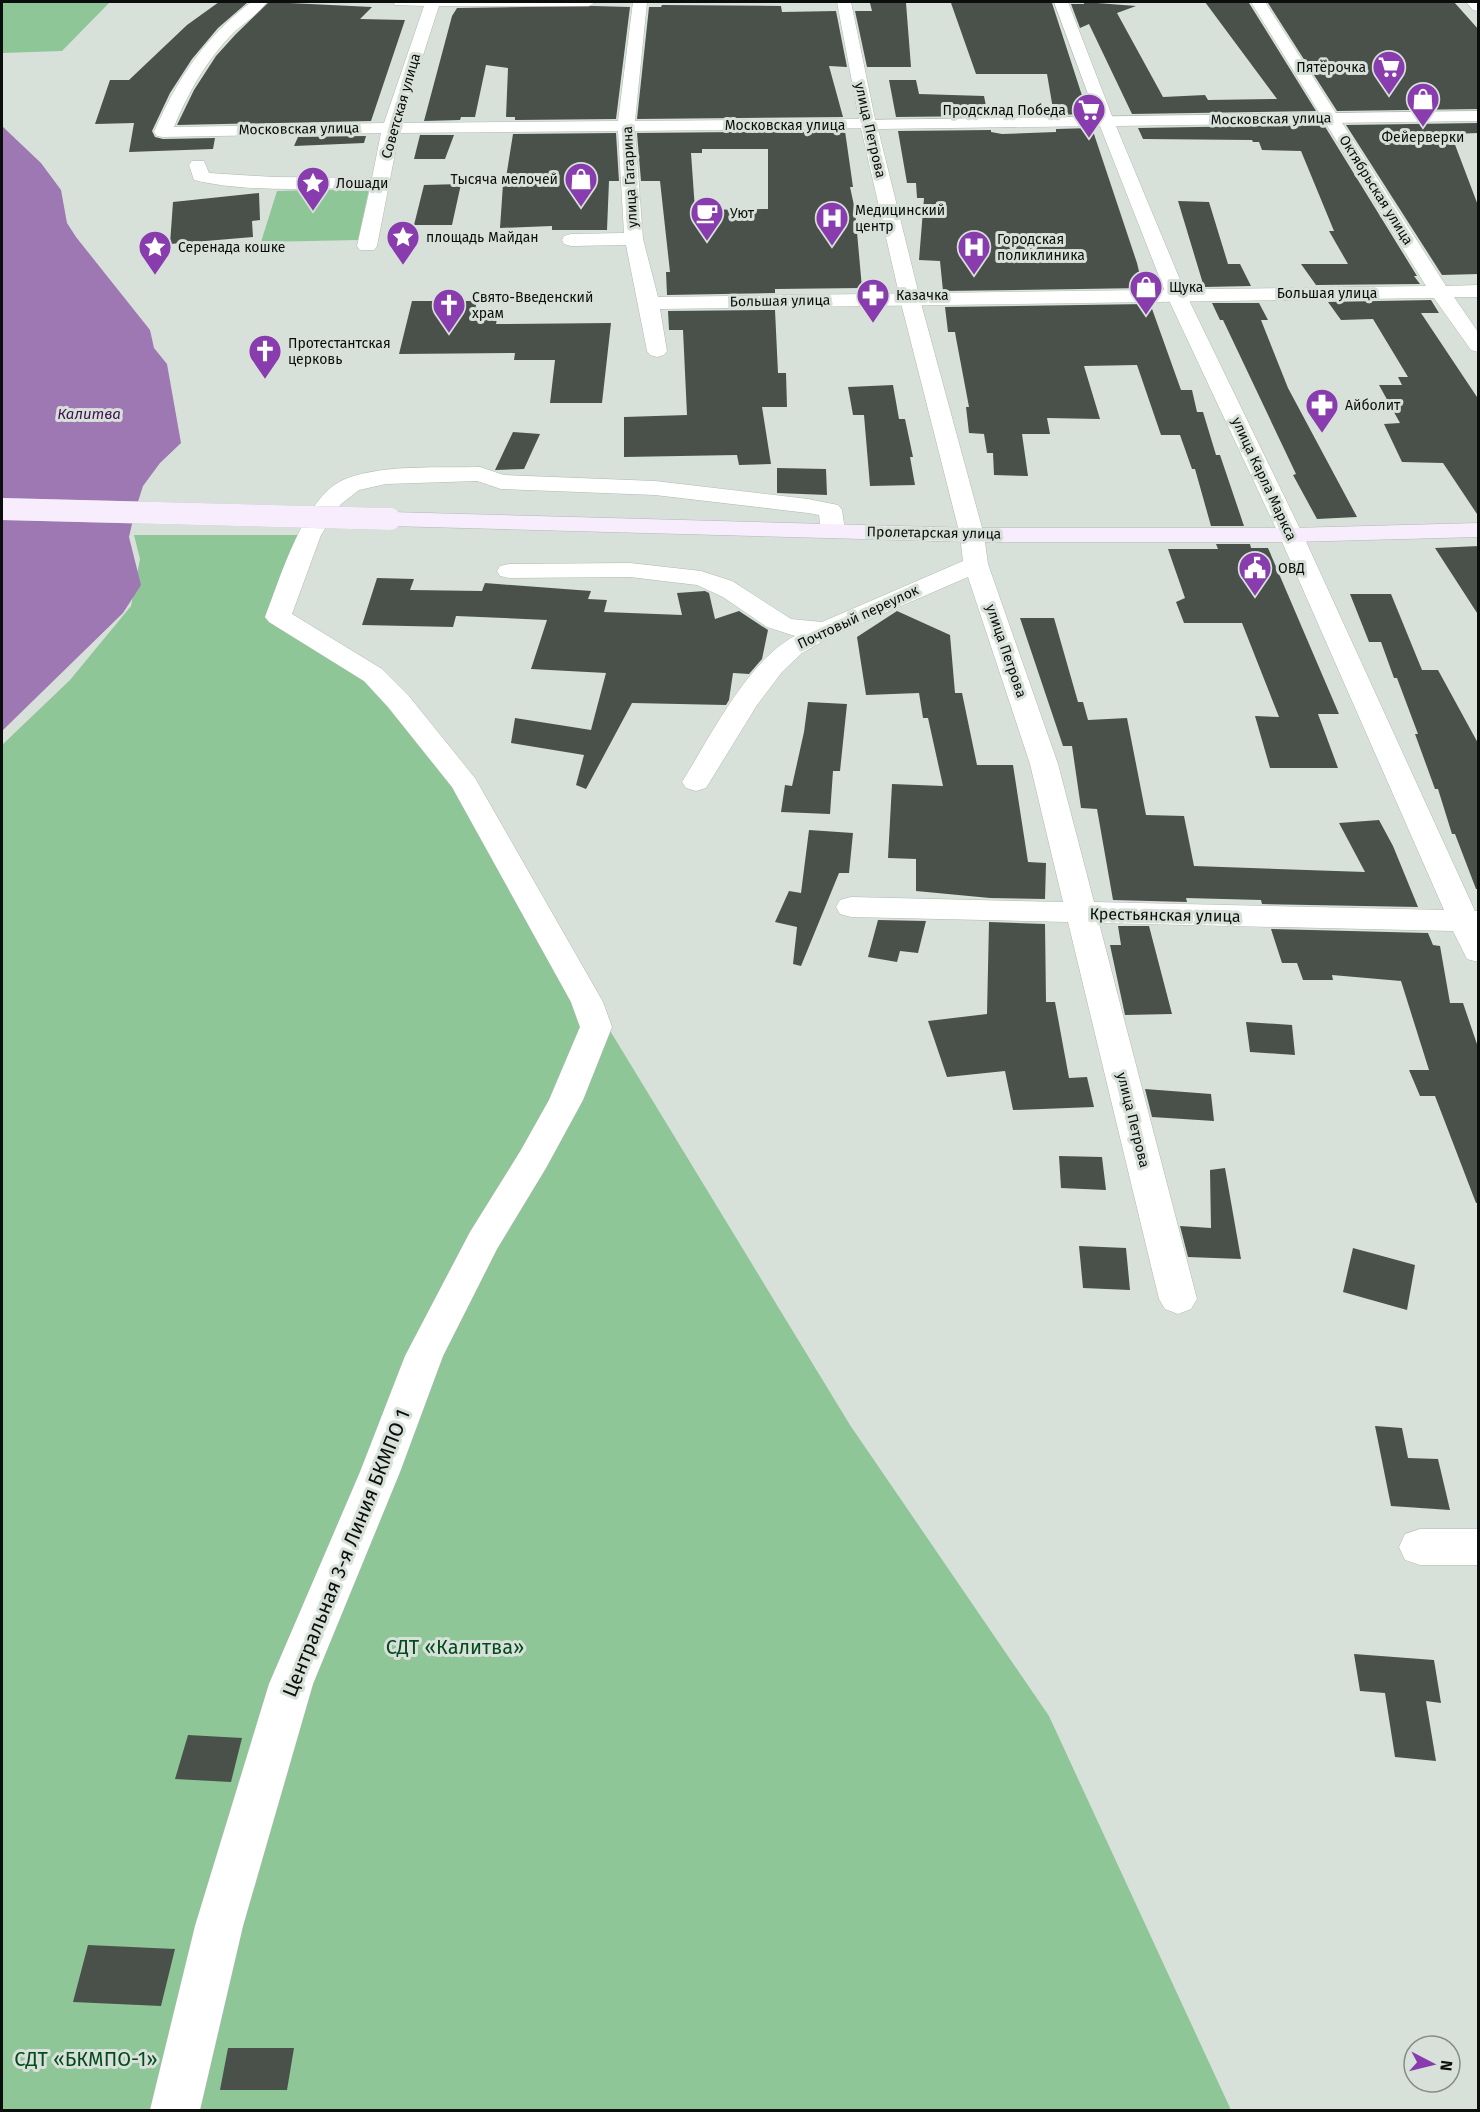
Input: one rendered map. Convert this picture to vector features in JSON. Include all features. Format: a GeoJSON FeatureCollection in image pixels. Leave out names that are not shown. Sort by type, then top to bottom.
{"type":"FeatureCollection","features":[{"type":"Feature","properties":{"kind":"main road","name":"Пролетарская улица"},"geometry":{"type":"LineString","coordinates":[[2,509],[833,531],[974,549],[1291,535],[1479,530]]}},
{"type":"Feature","properties":{"kind":"street","name":"Московская улица"},"geometry":{"type":"LineString","coordinates":[[260,2],[245,13],[201,62],[183,87],[163,132],[1479,116]]}},
{"type":"Feature","properties":{"kind":"street"},"geometry":{"type":"LineString","coordinates":[[400,2],[589,2]]}},
{"type":"Feature","properties":{"kind":"street","name":"Советская улица"},"geometry":{"type":"LineString","coordinates":[[367,246],[391,128],[433,2]]}},
{"type":"Feature","properties":{"kind":"street","name":"улица Гагарина"},"geometry":{"type":"LineString","coordinates":[[640,2],[626,126],[634,239],[649,303],[657,351]]}},
{"type":"Feature","properties":{"kind":"street","name":"улица Петрова"},"geometry":{"type":"LineString","coordinates":[[844,2],[868,124],[974,549],[1044,764],[1178,1299]]}},
{"type":"Feature","properties":{"kind":"street","name":"улица Карла Маркса"},"geometry":{"type":"LineString","coordinates":[[1061,2],[1176,294],[1472,921],[1479,952]]}},
{"type":"Feature","properties":{"kind":"street","name":"Октябрьская улица"},"geometry":{"type":"LineString","coordinates":[[1258,2],[1440,292],[1479,346]]}},
{"type":"Feature","properties":{"kind":"street"},"geometry":{"type":"LineString","coordinates":[[1473,2],[1479,7]]}},
{"type":"Feature","properties":{"kind":"street"},"geometry":{"type":"LineString","coordinates":[[198,165],[200,176],[209,178],[273,182],[379,183]]}},
{"type":"Feature","properties":{"kind":"street"},"geometry":{"type":"LineString","coordinates":[[571,240],[634,239]]}},
{"type":"Feature","properties":{"kind":"street","name":"Большая улица"},"geometry":{"type":"LineString","coordinates":[[649,303],[1479,291]]}},
{"type":"Feature","properties":{"kind":"street","name":"Центральная 3-я Линия БКМПО 1"},"geometry":{"type":"LineString","coordinates":[[176,2110],[219,1926],[291,1684],[380,1472],[424,1356],[483,1242],[534,1159],[566,1100],[596,1027],[587,1002],[465,784],[374,675],[278,617],[309,535],[332,499],[351,485],[386,477],[480,474],[501,482],[655,488],[808,506],[830,510],[833,531]]}},
{"type":"Feature","properties":{"kind":"street","name":"Почтовый переулок"},"geometry":{"type":"LineString","coordinates":[[696,782],[758,684],[793,647],[974,549]]}},
{"type":"Feature","properties":{"kind":"street"},"geometry":{"type":"LineString","coordinates":[[509,571],[639,570],[703,579],[736,593],[776,622],[793,628],[825,630]]}},
{"type":"Feature","properties":{"kind":"street","name":"Крестьянская улица"},"geometry":{"type":"LineString","coordinates":[[852,907],[1472,921]]}},
{"type":"Feature","properties":{"kind":"street"},"geometry":{"type":"LineString","coordinates":[[1420,1546],[1479,1547]]}},
{"type":"Feature","properties":{"kind":"green space"},"geometry":{"type":"Polygon","coordinates":[[[2,2],[110,2],[62,51],[2,53],[2,2]]]}},
{"type":"Feature","properties":{"kind":"green space"},"geometry":{"type":"Polygon","coordinates":[[[369,189],[358,240],[261,242],[277,191],[369,189]]]}},
{"type":"Feature","properties":{"kind":"green space","name":"СДТ «Калитва»"},"geometry":{"type":"Polygon","coordinates":[[[134,535],[309,535],[278,617],[368,669],[452,760],[522,886],[850,1425],[1049,1716],[1231,2110],[2,2110],[2,745],[70,680],[131,606],[140,559],[134,535]]]}},
{"type":"Feature","properties":{"kind":"water","name":"Калитва"},"geometry":{"type":"Polygon","coordinates":[[[2,126],[41,163],[61,190],[67,223],[150,330],[154,348],[167,364],[181,443],[160,463],[143,486],[135,511],[129,537],[141,585],[123,613],[2,731],[2,126]]]}},
{"type":"Feature","properties":{"kind":"building"},"geometry":{"type":"Polygon","coordinates":[[[219,2],[248,2],[218,28],[192,59],[170,93],[152,131],[155,137],[163,139],[215,138],[213,149],[129,152],[134,123],[95,124],[110,80],[129,80],[187,25],[219,2]]]}},
{"type":"Feature","properties":{"kind":"building"},"geometry":{"type":"Polygon","coordinates":[[[269,2],[372,7],[360,19],[405,20],[371,121],[177,125],[194,90],[216,56],[269,2]]]}},
{"type":"Feature","properties":{"kind":"building"},"geometry":{"type":"Polygon","coordinates":[[[1084,2],[1136,6],[1117,13],[1163,97],[1205,95],[1208,100],[1277,99],[1205,2],[1249,3],[1316,111],[1132,114],[1089,24],[1080,28],[1071,4],[1084,4],[1084,2]]]}},
{"type":"Feature","properties":{"kind":"building"},"geometry":{"type":"Polygon","coordinates":[[[1454,2],[1479,30],[1479,109],[1337,111],[1268,3],[1454,2]]]}},
{"type":"Feature","properties":{"kind":"building"},"geometry":{"type":"Polygon","coordinates":[[[870,3],[906,3],[911,67],[867,67],[855,11],[872,11],[870,3]]]}},
{"type":"Feature","properties":{"kind":"building"},"geometry":{"type":"Polygon","coordinates":[[[951,3],[1052,3],[1088,114],[1054,115],[1047,74],[976,74],[951,3]]]}},
{"type":"Feature","properties":{"kind":"building"},"geometry":{"type":"Polygon","coordinates":[[[662,5],[781,6],[782,12],[836,11],[847,67],[829,66],[843,117],[637,119],[649,7],[661,7],[662,5]]]}},
{"type":"Feature","properties":{"kind":"building"},"geometry":{"type":"Polygon","coordinates":[[[630,7],[616,119],[515,120],[515,117],[506,117],[508,68],[486,65],[475,117],[461,117],[460,120],[424,121],[452,16],[457,8],[630,7]]]}},
{"type":"Feature","properties":{"kind":"building"},"geometry":{"type":"Polygon","coordinates":[[[889,80],[916,80],[919,94],[984,96],[988,116],[896,117],[889,80]]]}},
{"type":"Feature","properties":{"kind":"building"},"geometry":{"type":"Polygon","coordinates":[[[1479,123],[1479,133],[1451,134],[1479,208],[1479,274],[1442,275],[1346,125],[1479,123]]]}},
{"type":"Feature","properties":{"kind":"building"},"geometry":{"type":"Polygon","coordinates":[[[1324,125],[1420,284],[1316,285],[1301,264],[1348,264],[1329,231],[1334,231],[1301,151],[1262,150],[1259,142],[1252,140],[1143,139],[1138,128],[1324,125]]]}},
{"type":"Feature","properties":{"kind":"building"},"geometry":{"type":"Polygon","coordinates":[[[1092,128],[1137,263],[1143,288],[943,291],[940,261],[919,260],[924,198],[917,198],[916,183],[907,183],[898,131],[991,130],[991,132],[1002,134],[1092,128]]]}},
{"type":"Feature","properties":{"kind":"building"},"geometry":{"type":"Polygon","coordinates":[[[845,131],[853,187],[850,187],[855,210],[862,288],[775,289],[775,293],[667,295],[666,272],[670,272],[660,181],[641,181],[637,133],[845,131]],[[702,149],[702,153],[691,153],[695,210],[768,209],[768,149],[702,149]]]}},
{"type":"Feature","properties":{"kind":"building"},"geometry":{"type":"Polygon","coordinates":[[[616,133],[619,181],[609,181],[607,230],[552,230],[552,226],[500,228],[503,184],[505,184],[513,134],[616,133]]]}},
{"type":"Feature","properties":{"kind":"building"},"geometry":{"type":"Polygon","coordinates":[[[420,135],[454,135],[445,159],[414,159],[420,135]]]}},
{"type":"Feature","properties":{"kind":"building"},"geometry":{"type":"Polygon","coordinates":[[[366,136],[364,143],[294,146],[298,137],[366,136]]]}},
{"type":"Feature","properties":{"kind":"building"},"geometry":{"type":"Polygon","coordinates":[[[461,184],[452,225],[414,225],[424,185],[461,184]]]}},
{"type":"Feature","properties":{"kind":"building"},"geometry":{"type":"Polygon","coordinates":[[[259,193],[260,220],[252,221],[253,237],[170,244],[173,202],[259,193]]]}},
{"type":"Feature","properties":{"kind":"building"},"geometry":{"type":"Polygon","coordinates":[[[1178,201],[1209,202],[1228,264],[1240,264],[1251,286],[1204,287],[1178,201]]]}},
{"type":"Feature","properties":{"kind":"building"},"geometry":{"type":"Polygon","coordinates":[[[1431,300],[1439,313],[1421,313],[1479,400],[1479,517],[1443,463],[1402,462],[1384,424],[1400,423],[1379,385],[1402,385],[1398,377],[1408,377],[1373,319],[1341,320],[1328,302],[1431,300]]]}},
{"type":"Feature","properties":{"kind":"building"},"geometry":{"type":"Polygon","coordinates":[[[412,301],[477,301],[474,314],[498,314],[496,324],[611,323],[602,403],[550,403],[555,360],[514,360],[515,353],[399,354],[412,301]]]}},
{"type":"Feature","properties":{"kind":"building"},"geometry":{"type":"Polygon","coordinates":[[[1212,303],[1259,303],[1268,320],[1261,320],[1288,388],[1357,517],[1317,519],[1293,475],[1296,474],[1223,320],[1220,320],[1212,303]]]}},
{"type":"Feature","properties":{"kind":"building"},"geometry":{"type":"Polygon","coordinates":[[[1147,304],[1151,306],[1181,390],[1192,390],[1197,412],[1203,412],[1216,455],[1220,455],[1244,526],[1211,526],[1195,469],[1192,469],[1180,435],[1161,435],[1137,365],[1084,366],[1100,419],[1047,418],[1050,434],[1022,434],[1028,476],[994,475],[993,453],[987,453],[984,434],[969,433],[966,407],[969,407],[955,332],[948,332],[945,307],[1147,304]]]}},
{"type":"Feature","properties":{"kind":"building"},"geometry":{"type":"Polygon","coordinates":[[[775,310],[778,373],[786,373],[787,407],[762,407],[771,464],[739,465],[737,455],[624,457],[624,417],[687,415],[683,330],[669,330],[668,311],[775,310]]]}},
{"type":"Feature","properties":{"kind":"building"},"geometry":{"type":"Polygon","coordinates":[[[893,385],[899,419],[905,419],[913,457],[910,457],[915,485],[870,486],[864,415],[853,415],[848,387],[893,385]]]}},
{"type":"Feature","properties":{"kind":"building"},"geometry":{"type":"Polygon","coordinates":[[[513,432],[540,434],[524,469],[495,470],[513,432]]]}},
{"type":"Feature","properties":{"kind":"building"},"geometry":{"type":"Polygon","coordinates":[[[777,468],[826,469],[827,495],[777,493],[777,468]]]}},
{"type":"Feature","properties":{"kind":"building"},"geometry":{"type":"Polygon","coordinates":[[[1216,544],[1250,544],[1251,548],[1268,548],[1339,714],[1318,714],[1338,768],[1270,768],[1255,716],[1279,717],[1242,623],[1184,623],[1176,602],[1185,598],[1168,549],[1218,549],[1216,544]]]}},
{"type":"Feature","properties":{"kind":"building"},"geometry":{"type":"Polygon","coordinates":[[[1479,546],[1479,616],[1435,548],[1479,546]]]}},
{"type":"Feature","properties":{"kind":"building"},"geometry":{"type":"Polygon","coordinates":[[[377,578],[414,579],[410,590],[482,591],[485,583],[591,591],[588,599],[607,600],[604,612],[682,615],[677,593],[705,591],[709,593],[715,619],[739,611],[768,630],[762,659],[749,674],[733,673],[729,700],[726,705],[632,703],[586,789],[576,785],[584,755],[511,743],[515,718],[591,730],[606,673],[531,669],[547,620],[456,616],[453,627],[362,625],[377,578]]]}},
{"type":"Feature","properties":{"kind":"building"},"geometry":{"type":"Polygon","coordinates":[[[1350,594],[1391,594],[1422,670],[1438,670],[1479,745],[1479,889],[1476,889],[1455,834],[1452,834],[1397,678],[1394,678],[1381,642],[1369,642],[1350,594]]]}},
{"type":"Feature","properties":{"kind":"building"},"geometry":{"type":"Polygon","coordinates":[[[897,611],[950,635],[955,693],[962,693],[977,765],[1013,765],[1028,862],[1046,863],[1045,899],[990,898],[916,891],[916,859],[888,858],[892,784],[943,786],[928,718],[923,718],[919,693],[866,695],[857,637],[897,611]]]}},
{"type":"Feature","properties":{"kind":"building"},"geometry":{"type":"Polygon","coordinates":[[[1020,618],[1054,618],[1078,702],[1083,702],[1088,720],[1127,718],[1146,815],[1184,816],[1194,866],[1365,872],[1339,823],[1379,820],[1393,846],[1418,907],[1262,904],[1261,900],[1186,898],[1187,902],[1113,900],[1097,809],[1081,808],[1072,746],[1063,746],[1020,618]]]}},
{"type":"Feature","properties":{"kind":"building"},"geometry":{"type":"Polygon","coordinates":[[[808,702],[847,704],[840,771],[833,771],[830,814],[781,812],[785,785],[792,786],[808,702]]]}},
{"type":"Feature","properties":{"kind":"building"},"geometry":{"type":"Polygon","coordinates":[[[809,830],[853,833],[849,873],[839,873],[801,966],[793,964],[797,927],[775,922],[789,891],[801,893],[809,830]]]}},
{"type":"Feature","properties":{"kind":"building"},"geometry":{"type":"Polygon","coordinates":[[[878,920],[926,921],[918,953],[900,951],[897,962],[868,957],[878,920]]]}},
{"type":"Feature","properties":{"kind":"building"},"geometry":{"type":"Polygon","coordinates":[[[989,922],[1045,924],[1046,1002],[1055,1002],[1069,1078],[1087,1077],[1094,1107],[1013,1110],[1005,1071],[947,1077],[928,1021],[987,1014],[989,922]]]}},
{"type":"Feature","properties":{"kind":"building"},"geometry":{"type":"Polygon","coordinates":[[[1118,926],[1149,926],[1172,1014],[1125,1015],[1110,945],[1121,945],[1118,926]]]}},
{"type":"Feature","properties":{"kind":"building"},"geometry":{"type":"Polygon","coordinates":[[[1271,929],[1428,933],[1433,945],[1440,946],[1450,1003],[1463,1003],[1479,1050],[1479,1203],[1476,1203],[1435,1096],[1420,1096],[1409,1070],[1429,1070],[1401,981],[1332,975],[1333,980],[1303,980],[1297,963],[1282,963],[1271,929]]]}},
{"type":"Feature","properties":{"kind":"building"},"geometry":{"type":"Polygon","coordinates":[[[1246,1022],[1292,1025],[1295,1055],[1250,1052],[1246,1022]]]}},
{"type":"Feature","properties":{"kind":"building"},"geometry":{"type":"Polygon","coordinates":[[[1145,1089],[1211,1094],[1214,1121],[1152,1117],[1145,1089]]]}},
{"type":"Feature","properties":{"kind":"building"},"geometry":{"type":"Polygon","coordinates":[[[1059,1156],[1102,1157],[1106,1190],[1061,1188],[1059,1156]]]}},
{"type":"Feature","properties":{"kind":"building"},"geometry":{"type":"Polygon","coordinates":[[[1225,1168],[1241,1259],[1188,1257],[1180,1226],[1211,1228],[1210,1170],[1225,1168]]]}},
{"type":"Feature","properties":{"kind":"building"},"geometry":{"type":"Polygon","coordinates":[[[1079,1246],[1126,1248],[1130,1290],[1083,1288],[1079,1246]]]}},
{"type":"Feature","properties":{"kind":"building"},"geometry":{"type":"Polygon","coordinates":[[[1353,1248],[1415,1265],[1407,1310],[1343,1292],[1353,1248]]]}},
{"type":"Feature","properties":{"kind":"building"},"geometry":{"type":"Polygon","coordinates":[[[1375,1426],[1402,1428],[1408,1458],[1438,1459],[1450,1510],[1391,1506],[1375,1426]]]}},
{"type":"Feature","properties":{"kind":"building"},"geometry":{"type":"Polygon","coordinates":[[[1354,1654],[1434,1660],[1441,1703],[1426,1701],[1436,1761],[1395,1757],[1385,1693],[1360,1691],[1354,1654]]]}},
{"type":"Feature","properties":{"kind":"building"},"geometry":{"type":"Polygon","coordinates":[[[188,1735],[242,1738],[231,1782],[175,1779],[188,1735]]]}},
{"type":"Feature","properties":{"kind":"building"},"geometry":{"type":"Polygon","coordinates":[[[88,1945],[175,1949],[161,2006],[73,2002],[88,1945]]]}},
{"type":"Feature","properties":{"kind":"building"},"geometry":{"type":"Polygon","coordinates":[[[228,2048],[294,2048],[287,2090],[220,2090],[228,2048]]]}},
{"type":"Feature","properties":{"kind":"place","name":"Пятёрочка"},"geometry":{"type":"Point","coordinates":[1389,96]}},
{"type":"Feature","properties":{"kind":"place","name":"Фейерверки"},"geometry":{"type":"Point","coordinates":[1423,128]}},
{"type":"Feature","properties":{"kind":"place","name":"Продсклад Победа"},"geometry":{"type":"Point","coordinates":[1089,139]}},
{"type":"Feature","properties":{"kind":"place","name":"Тысяча мелочей"},"geometry":{"type":"Point","coordinates":[581,208]}},
{"type":"Feature","properties":{"kind":"place","name":"Лошади"},"geometry":{"type":"Point","coordinates":[313,212]}},
{"type":"Feature","properties":{"kind":"place","name":"Уют"},"geometry":{"type":"Point","coordinates":[707,242]}},
{"type":"Feature","properties":{"kind":"place","name":"Медицинский центр"},"geometry":{"type":"Point","coordinates":[832,247]}},
{"type":"Feature","properties":{"kind":"place","name":"площадь Майдан"},"geometry":{"type":"Point","coordinates":[403,266]}},
{"type":"Feature","properties":{"kind":"place","name":"Серенада кошке"},"geometry":{"type":"Point","coordinates":[155,276]}},
{"type":"Feature","properties":{"kind":"place","name":"Городская поликлиника"},"geometry":{"type":"Point","coordinates":[974,276]}},
{"type":"Feature","properties":{"kind":"place","name":"Щука"},"geometry":{"type":"Point","coordinates":[1146,316]}},
{"type":"Feature","properties":{"kind":"place","name":"Казачка"},"geometry":{"type":"Point","coordinates":[873,324]}},
{"type":"Feature","properties":{"kind":"place","name":"Свято-Введенский храм"},"geometry":{"type":"Point","coordinates":[449,334]}},
{"type":"Feature","properties":{"kind":"place","name":"Протестантская церковь"},"geometry":{"type":"Point","coordinates":[265,380]}},
{"type":"Feature","properties":{"kind":"place","name":"Айболит"},"geometry":{"type":"Point","coordinates":[1322,434]}},
{"type":"Feature","properties":{"kind":"place","name":"ОВД"},"geometry":{"type":"Point","coordinates":[1255,597]}},
{"type":"Feature","properties":{"kind":"park label","name":"СДТ «БКМПО-1»"},"geometry":{"type":"Point","coordinates":[86,2059]}}]}
